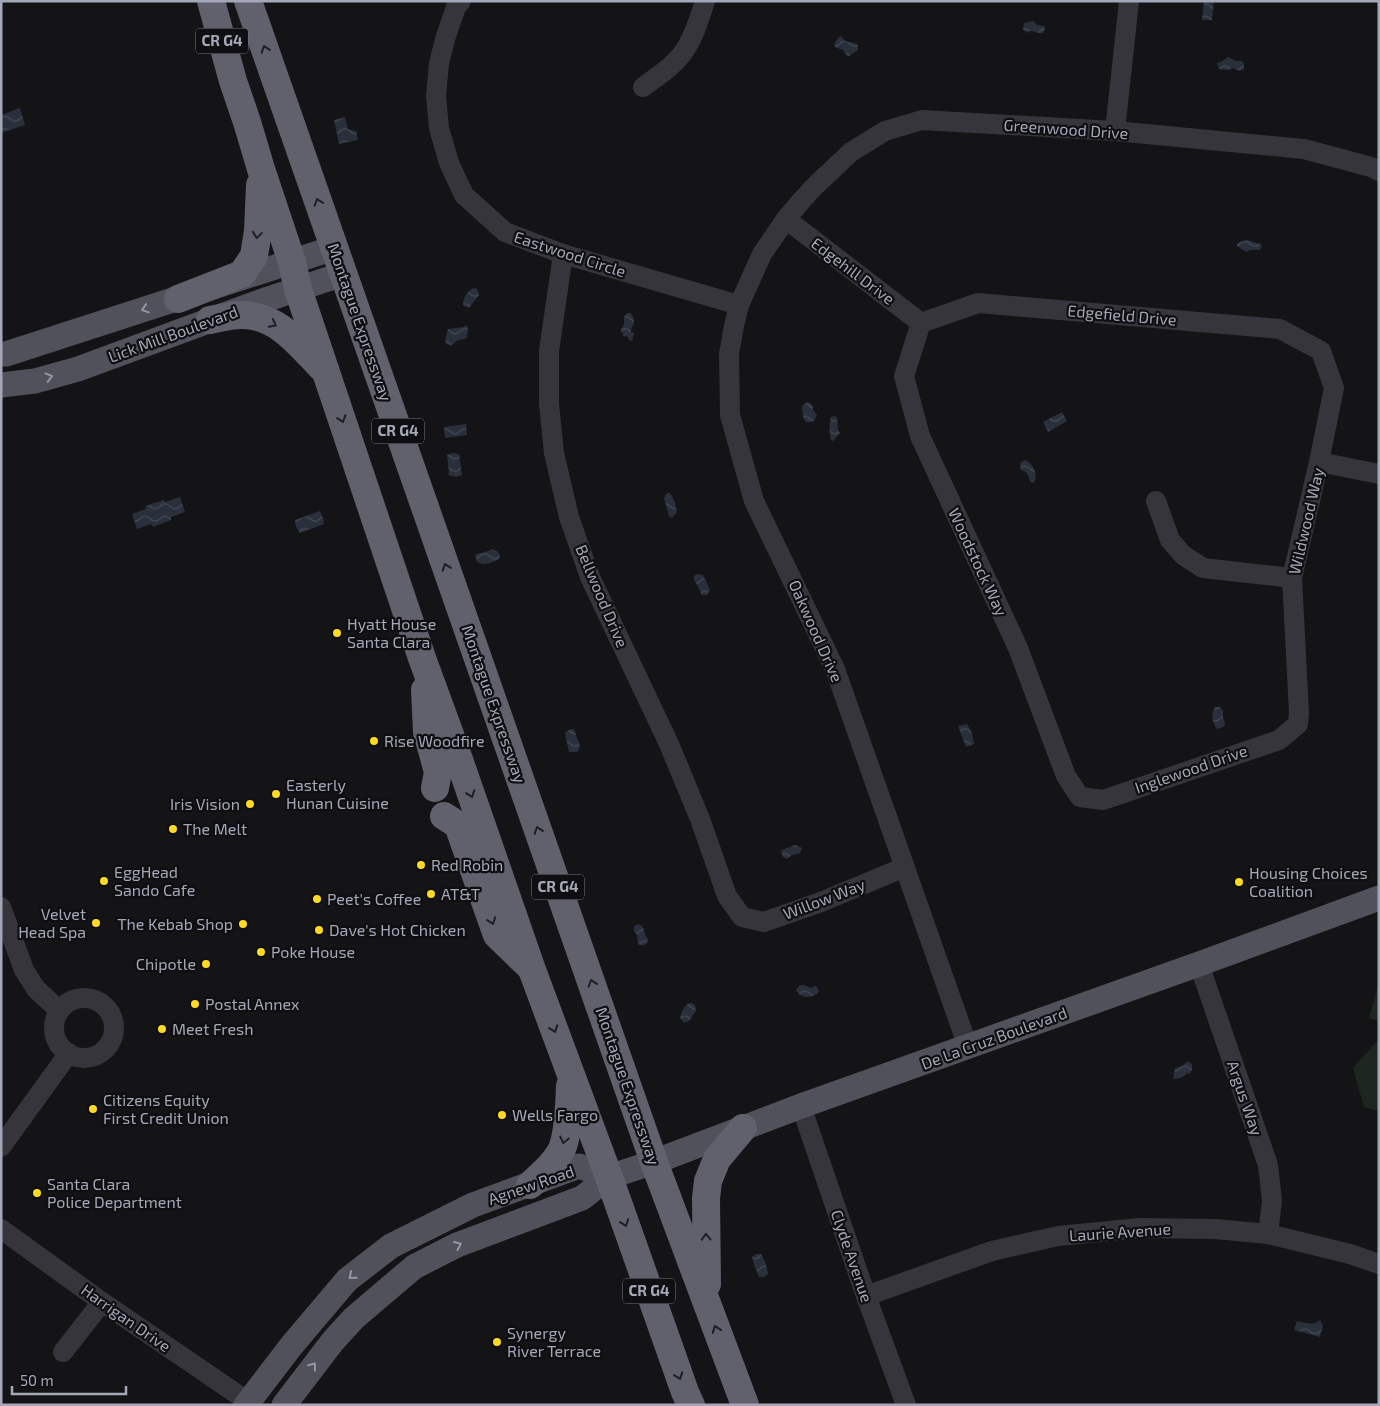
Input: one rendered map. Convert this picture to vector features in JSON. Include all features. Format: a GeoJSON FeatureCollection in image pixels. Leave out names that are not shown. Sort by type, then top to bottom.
{"type":"FeatureCollection","features":[{"type":"Feature","properties":{"kind":"highway","name":"CR G4"},"geometry":{"type":"LineString","coordinates":[[211,1],[233,81],[292,262],[298,288],[422,658],[531,967],[691,1405]]}},
{"type":"Feature","properties":{"kind":"highway","name":"Montague Expressway"},"geometry":{"type":"LineString","coordinates":[[248,1],[654,1162],[745,1405]]}},
{"type":"Feature","properties":{"kind":"highway"},"geometry":{"type":"LineString","coordinates":[[178,299],[242,274],[254,256],[258,231],[261,169]]}},
{"type":"Feature","properties":{"kind":"highway"},"geometry":{"type":"LineString","coordinates":[[210,320],[239,314],[252,315],[271,322],[288,333],[327,372]]}},
{"type":"Feature","properties":{"kind":"highway"},"geometry":{"type":"LineString","coordinates":[[422,658],[427,732],[438,772],[435,788]]}},
{"type":"Feature","properties":{"kind":"highway"},"geometry":{"type":"LineString","coordinates":[[444,816],[458,825],[497,934],[531,967]]}},
{"type":"Feature","properties":{"kind":"highway"},"geometry":{"type":"LineString","coordinates":[[530,1185],[550,1166],[562,1149],[568,1120],[570,1074]]}},
{"type":"Feature","properties":{"kind":"highway"},"geometry":{"type":"LineString","coordinates":[[707,1303],[706,1198],[708,1180],[717,1159],[743,1128]]}},
{"type":"Feature","properties":{"kind":"main road","name":"Lick Mill Boulevard"},"geometry":{"type":"LineString","coordinates":[[1,354],[6,354],[334,248]]}},
{"type":"Feature","properties":{"kind":"main road","name":"Lick Mill Boulevard"},"geometry":{"type":"LineString","coordinates":[[1,385],[35,380],[78,369],[298,288],[343,274]]}},
{"type":"Feature","properties":{"kind":"main road","name":"De La Cruz Boulevard"},"geometry":{"type":"LineString","coordinates":[[609,1177],[1379,898]]}},
{"type":"Feature","properties":{"kind":"main road","name":"Agnew Road"},"geometry":{"type":"LineString","coordinates":[[249,1404],[292,1345],[347,1280],[390,1246],[472,1205],[579,1166],[609,1177]]}},
{"type":"Feature","properties":{"kind":"main road","name":"Agnew Road"},"geometry":{"type":"LineString","coordinates":[[284,1405],[354,1318],[414,1267],[456,1245],[582,1198],[609,1177]]}},
{"type":"Feature","properties":{"kind":"street"},"geometry":{"type":"LineString","coordinates":[[643,88],[665,72],[686,49],[698,26],[705,1]]}},
{"type":"Feature","properties":{"kind":"street"},"geometry":{"type":"LineString","coordinates":[[1115,131],[1129,1]]}},
{"type":"Feature","properties":{"kind":"street","name":"Eastwood Circle"},"geometry":{"type":"LineString","coordinates":[[455,3],[439,63],[436,96],[439,128],[448,162],[464,195],[505,232],[563,254],[739,305]]}},
{"type":"Feature","properties":{"kind":"street","name":"Greenwood Drive"},"geometry":{"type":"LineString","coordinates":[[786,219],[816,184],[851,152],[885,131],[922,120],[1115,131],[1304,149],[1371,167],[1379,171]]}},
{"type":"Feature","properties":{"kind":"street","name":"Oakwood Drive"},"geometry":{"type":"LineString","coordinates":[[786,219],[762,254],[739,305],[729,354],[730,415],[754,501],[835,669],[968,1047]]}},
{"type":"Feature","properties":{"kind":"street","name":"Edgehill Drive"},"geometry":{"type":"LineString","coordinates":[[786,219],[921,323]]}},
{"type":"Feature","properties":{"kind":"street","name":"Bellwood Drive"},"geometry":{"type":"LineString","coordinates":[[563,254],[549,351],[549,404],[554,452],[569,516],[590,577],[669,744],[700,820],[727,896],[742,917]]}},
{"type":"Feature","properties":{"kind":"street","name":"Edgefield Drive"},"geometry":{"type":"LineString","coordinates":[[921,323],[978,303],[1280,329],[1321,351]]}},
{"type":"Feature","properties":{"kind":"street","name":"Woodstock Way"},"geometry":{"type":"LineString","coordinates":[[921,323],[904,376],[920,436],[1018,648],[1066,776],[1080,796]]}},
{"type":"Feature","properties":{"kind":"street","name":"Wildwood Way"},"geometry":{"type":"LineString","coordinates":[[1298,724],[1292,578],[1334,388],[1321,351]]}},
{"type":"Feature","properties":{"kind":"street"},"geometry":{"type":"LineString","coordinates":[[1319,462],[1379,474]]}},
{"type":"Feature","properties":{"kind":"street"},"geometry":{"type":"LineString","coordinates":[[1156,501],[1170,540],[1183,555],[1203,568],[1292,578]]}},
{"type":"Feature","properties":{"kind":"street","name":"Inglewood Drive"},"geometry":{"type":"LineString","coordinates":[[1080,796],[1103,800],[1278,740],[1298,724]]}},
{"type":"Feature","properties":{"kind":"street","name":"Willow Way"},"geometry":{"type":"LineString","coordinates":[[742,917],[764,922],[821,902],[905,867]]}},
{"type":"Feature","properties":{"kind":"street"},"geometry":{"type":"LineString","coordinates":[[1,907],[24,970],[36,990],[59,1010]]}},
{"type":"Feature","properties":{"kind":"street","name":"Argus Way"},"geometry":{"type":"LineString","coordinates":[[1199,964],[1268,1165],[1272,1201],[1268,1234]]}},
{"type":"Feature","properties":{"kind":"street"},"geometry":{"type":"LineString","coordinates":[[76,998],[90,999],[107,1008],[112,1017],[114,1027],[112,1038],[107,1048],[90,1057],[80,1057],[69,1053],[60,1046],[55,1037],[54,1027],[59,1010],[76,998]]}},
{"type":"Feature","properties":{"kind":"street"},"geometry":{"type":"LineString","coordinates":[[1,1147],[69,1053]]}},
{"type":"Feature","properties":{"kind":"street","name":"Clyde Avenue"},"geometry":{"type":"LineString","coordinates":[[801,1106],[866,1296],[906,1405]]}},
{"type":"Feature","properties":{"kind":"street","name":"Laurie Avenue"},"geometry":{"type":"LineString","coordinates":[[866,1296],[992,1251],[1058,1236],[1140,1228],[1215,1229],[1268,1234],[1350,1254],[1379,1264]]}},
{"type":"Feature","properties":{"kind":"street","name":"Harrigan Drive"},"geometry":{"type":"LineString","coordinates":[[1,1229],[249,1404]]}},
{"type":"Feature","properties":{"kind":"street"},"geometry":{"type":"LineString","coordinates":[[64,1352],[102,1302]]}},
{"type":"Feature","properties":{"kind":"shaded area"},"geometry":{"type":"Polygon","coordinates":[[[1379,982],[1379,1021],[1369,1018],[1379,982]]]}},
{"type":"Feature","properties":{"kind":"shaded area"},"geometry":{"type":"Polygon","coordinates":[[[1379,1039],[1379,1111],[1364,1107],[1353,1068],[1379,1039]]]}},
{"type":"Feature","properties":{"kind":"water"},"geometry":{"type":"Polygon","coordinates":[[[1204,1],[1214,1],[1212,20],[1202,20],[1204,1]]]}},
{"type":"Feature","properties":{"kind":"water"},"geometry":{"type":"Polygon","coordinates":[[[1033,21],[1037,25],[1044,26],[1043,33],[1029,31],[1027,33],[1023,30],[1024,23],[1033,21]]]}},
{"type":"Feature","properties":{"kind":"water"},"geometry":{"type":"Polygon","coordinates":[[[841,36],[845,41],[857,44],[858,50],[847,56],[843,50],[835,47],[834,44],[841,36]]]}},
{"type":"Feature","properties":{"kind":"water"},"geometry":{"type":"Polygon","coordinates":[[[1228,57],[1236,61],[1242,61],[1244,69],[1240,71],[1232,68],[1228,70],[1219,69],[1217,63],[1228,57]]]}},
{"type":"Feature","properties":{"kind":"water"},"geometry":{"type":"Polygon","coordinates":[[[20,108],[25,125],[1,133],[1,115],[20,108]]]}},
{"type":"Feature","properties":{"kind":"water"},"geometry":{"type":"Polygon","coordinates":[[[345,117],[348,129],[356,131],[358,140],[339,144],[334,120],[345,117]]]}},
{"type":"Feature","properties":{"kind":"water"},"geometry":{"type":"Polygon","coordinates":[[[1247,240],[1260,244],[1262,246],[1260,250],[1246,252],[1237,246],[1240,242],[1247,240]]]}},
{"type":"Feature","properties":{"kind":"water"},"geometry":{"type":"Polygon","coordinates":[[[474,288],[477,289],[479,295],[469,308],[464,306],[463,302],[468,292],[474,288]]]}},
{"type":"Feature","properties":{"kind":"water"},"geometry":{"type":"Polygon","coordinates":[[[627,313],[631,313],[634,320],[631,330],[631,333],[634,333],[632,341],[628,337],[623,336],[621,332],[624,325],[624,317],[627,313]]]}},
{"type":"Feature","properties":{"kind":"water"},"geometry":{"type":"Polygon","coordinates":[[[465,325],[468,327],[467,338],[458,340],[451,345],[446,344],[445,340],[448,329],[464,327],[465,325]]]}},
{"type":"Feature","properties":{"kind":"water"},"geometry":{"type":"Polygon","coordinates":[[[807,402],[813,406],[813,410],[817,415],[814,421],[807,422],[803,416],[802,406],[807,402]]]}},
{"type":"Feature","properties":{"kind":"water"},"geometry":{"type":"Polygon","coordinates":[[[1062,412],[1067,421],[1048,432],[1043,422],[1062,412]]]}},
{"type":"Feature","properties":{"kind":"water"},"geometry":{"type":"Polygon","coordinates":[[[831,417],[837,417],[840,433],[833,441],[831,440],[830,426],[831,417]]]}},
{"type":"Feature","properties":{"kind":"water"},"geometry":{"type":"Polygon","coordinates":[[[466,424],[467,435],[445,438],[444,427],[466,424]]]}},
{"type":"Feature","properties":{"kind":"water"},"geometry":{"type":"Polygon","coordinates":[[[459,454],[462,475],[456,477],[448,475],[447,455],[459,454]]]}},
{"type":"Feature","properties":{"kind":"water"},"geometry":{"type":"Polygon","coordinates":[[[1025,460],[1034,470],[1036,476],[1034,483],[1021,470],[1021,462],[1025,460]]]}},
{"type":"Feature","properties":{"kind":"water"},"geometry":{"type":"Polygon","coordinates":[[[669,493],[676,505],[676,514],[672,518],[669,516],[664,498],[669,493]]]}},
{"type":"Feature","properties":{"kind":"water"},"geometry":{"type":"Polygon","coordinates":[[[180,497],[185,512],[153,527],[151,524],[137,529],[132,514],[146,509],[145,506],[180,497]]]}},
{"type":"Feature","properties":{"kind":"water"},"geometry":{"type":"Polygon","coordinates":[[[320,511],[324,524],[300,533],[296,527],[295,520],[320,511]]]}},
{"type":"Feature","properties":{"kind":"water"},"geometry":{"type":"Polygon","coordinates":[[[492,549],[500,555],[499,559],[488,564],[477,562],[475,555],[492,549]]]}},
{"type":"Feature","properties":{"kind":"water"},"geometry":{"type":"Polygon","coordinates":[[[697,574],[703,575],[710,590],[707,595],[702,595],[694,579],[694,576],[697,574]]]}},
{"type":"Feature","properties":{"kind":"water"},"geometry":{"type":"Polygon","coordinates":[[[1215,707],[1220,707],[1223,711],[1225,723],[1223,728],[1217,729],[1214,724],[1213,713],[1215,707]]]}},
{"type":"Feature","properties":{"kind":"water"},"geometry":{"type":"Polygon","coordinates":[[[967,724],[972,733],[974,744],[966,747],[958,726],[967,724]]]}},
{"type":"Feature","properties":{"kind":"water"},"geometry":{"type":"Polygon","coordinates":[[[570,729],[574,729],[580,746],[578,752],[569,752],[565,733],[570,729]]]}},
{"type":"Feature","properties":{"kind":"water"},"geometry":{"type":"Polygon","coordinates":[[[795,845],[802,848],[800,853],[792,855],[787,859],[783,857],[782,850],[795,845]]]}},
{"type":"Feature","properties":{"kind":"water"},"geometry":{"type":"Polygon","coordinates":[[[638,924],[642,926],[648,939],[644,945],[638,944],[637,935],[634,931],[634,926],[638,924]]]}},
{"type":"Feature","properties":{"kind":"water"},"geometry":{"type":"Polygon","coordinates":[[[800,985],[811,988],[816,986],[819,991],[817,994],[805,997],[796,990],[800,985]]]}},
{"type":"Feature","properties":{"kind":"water"},"geometry":{"type":"Polygon","coordinates":[[[689,1003],[695,1005],[696,1011],[689,1021],[684,1023],[680,1016],[689,1003]]]}},
{"type":"Feature","properties":{"kind":"water"},"geometry":{"type":"Polygon","coordinates":[[[1188,1061],[1192,1064],[1190,1074],[1188,1073],[1181,1078],[1173,1079],[1175,1068],[1182,1066],[1188,1061]]]}},
{"type":"Feature","properties":{"kind":"water"},"geometry":{"type":"Polygon","coordinates":[[[756,1254],[761,1254],[766,1264],[768,1274],[764,1277],[759,1277],[755,1267],[752,1257],[756,1254]]]}},
{"type":"Feature","properties":{"kind":"water"},"geometry":{"type":"Polygon","coordinates":[[[1320,1320],[1323,1325],[1320,1337],[1294,1330],[1297,1321],[1312,1323],[1320,1320]]]}},
{"type":"Feature","properties":{"kind":"place","name":"Hyatt House Santa Clara"},"geometry":{"type":"Point","coordinates":[337,633]}},
{"type":"Feature","properties":{"kind":"place","name":"Rise Woodfire"},"geometry":{"type":"Point","coordinates":[374,741]}},
{"type":"Feature","properties":{"kind":"place","name":"Easterly Hunan Cuisine"},"geometry":{"type":"Point","coordinates":[276,794]}},
{"type":"Feature","properties":{"kind":"place","name":"Iris Vision"},"geometry":{"type":"Point","coordinates":[250,804]}},
{"type":"Feature","properties":{"kind":"place","name":"The Melt"},"geometry":{"type":"Point","coordinates":[173,829]}},
{"type":"Feature","properties":{"kind":"place","name":"Red Robin"},"geometry":{"type":"Point","coordinates":[421,865]}},
{"type":"Feature","properties":{"kind":"place","name":"EggHead Sando Cafe"},"geometry":{"type":"Point","coordinates":[104,881]}},
{"type":"Feature","properties":{"kind":"place","name":"Housing Choices Coalition"},"geometry":{"type":"Point","coordinates":[1239,882]}},
{"type":"Feature","properties":{"kind":"place","name":"AT&T"},"geometry":{"type":"Point","coordinates":[431,894]}},
{"type":"Feature","properties":{"kind":"place","name":"Peet's Coffee"},"geometry":{"type":"Point","coordinates":[317,899]}},
{"type":"Feature","properties":{"kind":"place","name":"Velvet Head Spa"},"geometry":{"type":"Point","coordinates":[96,923]}},
{"type":"Feature","properties":{"kind":"place","name":"The Kebab Shop"},"geometry":{"type":"Point","coordinates":[243,924]}},
{"type":"Feature","properties":{"kind":"place","name":"Dave's Hot Chicken"},"geometry":{"type":"Point","coordinates":[319,930]}},
{"type":"Feature","properties":{"kind":"place","name":"Poke House"},"geometry":{"type":"Point","coordinates":[261,952]}},
{"type":"Feature","properties":{"kind":"place","name":"Chipotle"},"geometry":{"type":"Point","coordinates":[206,964]}},
{"type":"Feature","properties":{"kind":"place","name":"Postal Annex"},"geometry":{"type":"Point","coordinates":[195,1004]}},
{"type":"Feature","properties":{"kind":"place","name":"Meet Fresh"},"geometry":{"type":"Point","coordinates":[162,1029]}},
{"type":"Feature","properties":{"kind":"place","name":"Citizens Equity First Credit Union"},"geometry":{"type":"Point","coordinates":[93,1109]}},
{"type":"Feature","properties":{"kind":"place","name":"Wells Fargo"},"geometry":{"type":"Point","coordinates":[502,1115]}},
{"type":"Feature","properties":{"kind":"place","name":"Santa Clara Police Department"},"geometry":{"type":"Point","coordinates":[37,1193]}},
{"type":"Feature","properties":{"kind":"place","name":"Synergy River Terrace"},"geometry":{"type":"Point","coordinates":[497,1342]}}]}
